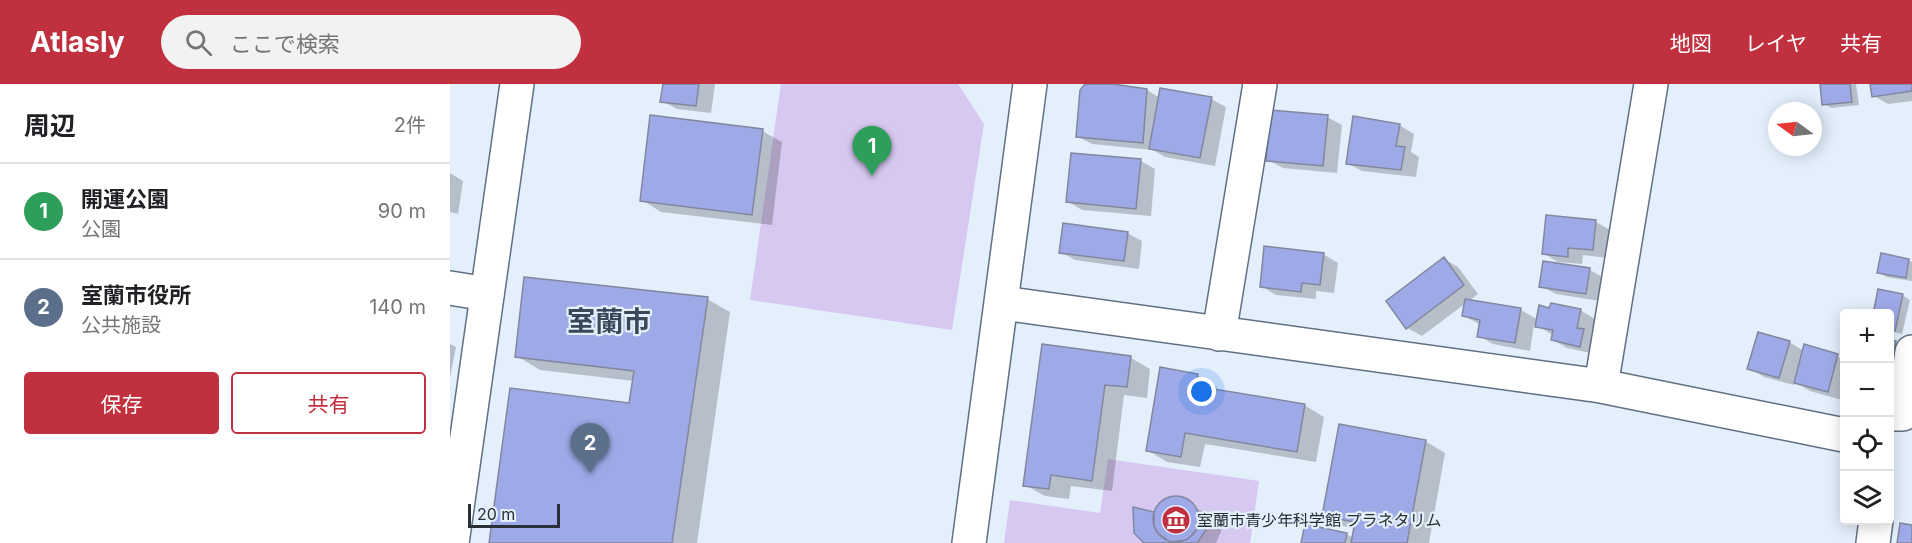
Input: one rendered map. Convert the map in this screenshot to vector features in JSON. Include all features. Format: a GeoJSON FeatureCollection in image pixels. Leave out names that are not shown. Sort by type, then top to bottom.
{"type":"FeatureCollection","features":[{"type":"Feature","properties":{"kind":"street"},"geometry":{"type":"LineString","coordinates":[[452,543],[517,84]]}},
{"type":"Feature","properties":{"kind":"street"},"geometry":{"type":"LineString","coordinates":[[969,543],[1030,84]]}},
{"type":"Feature","properties":{"kind":"street"},"geometry":{"type":"LineString","coordinates":[[1219,334],[1260,84]]}},
{"type":"Feature","properties":{"kind":"street"},"geometry":{"type":"LineString","coordinates":[[1601,386],[1651,84]]}},
{"type":"Feature","properties":{"kind":"street"},"geometry":{"type":"LineString","coordinates":[[450,288],[487,294]]}},
{"type":"Feature","properties":{"kind":"street"},"geometry":{"type":"LineString","coordinates":[[1002,303],[1601,386],[1840,434]]}},
{"type":"Feature","properties":{"kind":"street"},"geometry":{"type":"LineString","coordinates":[[1894,414],[1904,414],[1912,352]]}},
{"type":"Feature","properties":{"kind":"street"},"geometry":{"type":"LineString","coordinates":[[1743,414],[1840,414]]}},
{"type":"Feature","properties":{"kind":"street"},"geometry":{"type":"LineString","coordinates":[[1873,543],[1875,525]]}},
{"type":"Feature","properties":{"kind":"shaded area"},"geometry":{"type":"Polygon","coordinates":[[[781,84],[958,84],[984,124],[952,330],[750,300],[781,84]]]}},
{"type":"Feature","properties":{"kind":"shaded area"},"geometry":{"type":"Polygon","coordinates":[[[1108,459],[1259,481],[1250,543],[1004,543],[1010,500],[1100,513],[1108,459]]]}},
{"type":"Feature","properties":{"kind":"building"},"geometry":{"type":"Polygon","coordinates":[[[663,84],[699,84],[696,106],[660,102],[663,84]]]}},
{"type":"Feature","properties":{"kind":"building"},"geometry":{"type":"Polygon","coordinates":[[[1085,84],[1113,84],[1147,89],[1143,143],[1076,137],[1080,90],[1085,84]]]}},
{"type":"Feature","properties":{"kind":"building"},"geometry":{"type":"Polygon","coordinates":[[[1820,84],[1850,84],[1852,102],[1822,105],[1820,84]]]}},
{"type":"Feature","properties":{"kind":"building"},"geometry":{"type":"Polygon","coordinates":[[[1870,84],[1912,84],[1912,91],[1872,97],[1870,84]]]}},
{"type":"Feature","properties":{"kind":"building"},"geometry":{"type":"Polygon","coordinates":[[[1160,88],[1212,97],[1200,158],[1149,149],[1160,88]]]}},
{"type":"Feature","properties":{"kind":"building"},"geometry":{"type":"Polygon","coordinates":[[[1270,110],[1328,115],[1323,166],[1266,161],[1270,110]]]}},
{"type":"Feature","properties":{"kind":"building"},"geometry":{"type":"Polygon","coordinates":[[[650,115],[763,129],[752,215],[640,201],[650,115]]]}},
{"type":"Feature","properties":{"kind":"building"},"geometry":{"type":"Polygon","coordinates":[[[1353,116],[1400,124],[1396,146],[1405,147],[1401,170],[1346,164],[1353,116]]]}},
{"type":"Feature","properties":{"kind":"building"},"geometry":{"type":"Polygon","coordinates":[[[1071,153],[1141,159],[1136,209],[1066,202],[1071,153]]]}},
{"type":"Feature","properties":{"kind":"building"},"geometry":{"type":"Polygon","coordinates":[[[1546,215],[1596,220],[1593,250],[1568,248],[1568,257],[1542,254],[1546,215]]]}},
{"type":"Feature","properties":{"kind":"building"},"geometry":{"type":"Polygon","coordinates":[[[1063,223],[1128,232],[1124,261],[1059,253],[1063,223]]]}},
{"type":"Feature","properties":{"kind":"building"},"geometry":{"type":"Polygon","coordinates":[[[1264,246],[1324,253],[1320,285],[1302,283],[1301,292],[1260,287],[1264,246]]]}},
{"type":"Feature","properties":{"kind":"building"},"geometry":{"type":"Polygon","coordinates":[[[1881,253],[1909,259],[1906,278],[1877,273],[1881,253]]]}},
{"type":"Feature","properties":{"kind":"building"},"geometry":{"type":"Polygon","coordinates":[[[1444,257],[1464,285],[1406,329],[1386,301],[1444,257]]]}},
{"type":"Feature","properties":{"kind":"building"},"geometry":{"type":"Polygon","coordinates":[[[1543,261],[1590,268],[1586,294],[1539,287],[1543,261]]]}},
{"type":"Feature","properties":{"kind":"building"},"geometry":{"type":"Polygon","coordinates":[[[524,277],[708,297],[672,543],[489,543],[510,388],[629,403],[634,371],[515,357],[524,277]]]}},
{"type":"Feature","properties":{"kind":"building"},"geometry":{"type":"Polygon","coordinates":[[[1878,289],[1903,294],[1895,331],[1894,309],[1874,309],[1878,289]]]}},
{"type":"Feature","properties":{"kind":"building"},"geometry":{"type":"Polygon","coordinates":[[[1465,299],[1521,308],[1515,343],[1477,337],[1480,320],[1462,316],[1465,299]]]}},
{"type":"Feature","properties":{"kind":"building"},"geometry":{"type":"Polygon","coordinates":[[[1551,303],[1581,309],[1577,328],[1584,329],[1580,347],[1551,340],[1553,330],[1535,327],[1539,305],[1549,308],[1551,303]]]}},
{"type":"Feature","properties":{"kind":"building"},"geometry":{"type":"Polygon","coordinates":[[[1758,332],[1790,341],[1779,378],[1747,369],[1758,332]]]}},
{"type":"Feature","properties":{"kind":"building"},"geometry":{"type":"Polygon","coordinates":[[[1042,344],[1131,356],[1127,387],[1105,385],[1092,481],[1051,475],[1049,489],[1023,486],[1042,344]]]}},
{"type":"Feature","properties":{"kind":"building"},"geometry":{"type":"Polygon","coordinates":[[[1804,344],[1838,354],[1828,392],[1794,383],[1804,344]]]}},
{"type":"Feature","properties":{"kind":"building"},"geometry":{"type":"Polygon","coordinates":[[[1160,367],[1198,374],[1195,386],[1305,404],[1297,452],[1185,433],[1181,457],[1146,451],[1160,367]]]}},
{"type":"Feature","properties":{"kind":"building"},"geometry":{"type":"Polygon","coordinates":[[[1339,424],[1426,440],[1407,543],[1351,543],[1355,522],[1322,516],[1339,424]]]}},
{"type":"Feature","properties":{"kind":"building","name":"室蘭市青少年科学館 プラネタリム"},"geometry":{"type":"Polygon","coordinates":[[[1176,496],[1192,503],[1199,519],[1192,535],[1176,542],[1160,535],[1153,519],[1160,503],[1176,496]]]}},
{"type":"Feature","properties":{"kind":"building"},"geometry":{"type":"Polygon","coordinates":[[[1133,507],[1154,512],[1154,526],[1158,533],[1170,542],[1186,540],[1191,536],[1196,530],[1198,515],[1208,517],[1206,530],[1197,543],[1144,543],[1134,533],[1133,507]]]}},
{"type":"Feature","properties":{"kind":"building"},"geometry":{"type":"Polygon","coordinates":[[[1900,523],[1912,525],[1912,543],[1897,543],[1900,523]]]}},
{"type":"Feature","properties":{"kind":"building"},"geometry":{"type":"Polygon","coordinates":[[[1305,524],[1347,533],[1345,543],[1301,543],[1305,524]]]}},
{"type":"Feature","properties":{"kind":"place","name":"開運公園"},"geometry":{"type":"Point","coordinates":[872,176]}},
{"type":"Feature","properties":{"kind":"place","name":"室蘭市役所"},"geometry":{"type":"Point","coordinates":[590,473]}},
{"type":"Feature","properties":{"kind":"place","name":"室蘭市青少年科学館 プラネタリム"},"geometry":{"type":"Point","coordinates":[1176,520]}},
{"type":"Feature","properties":{"kind":"district","name":"室蘭市"},"geometry":{"type":"Point","coordinates":[609,321]}}]}
